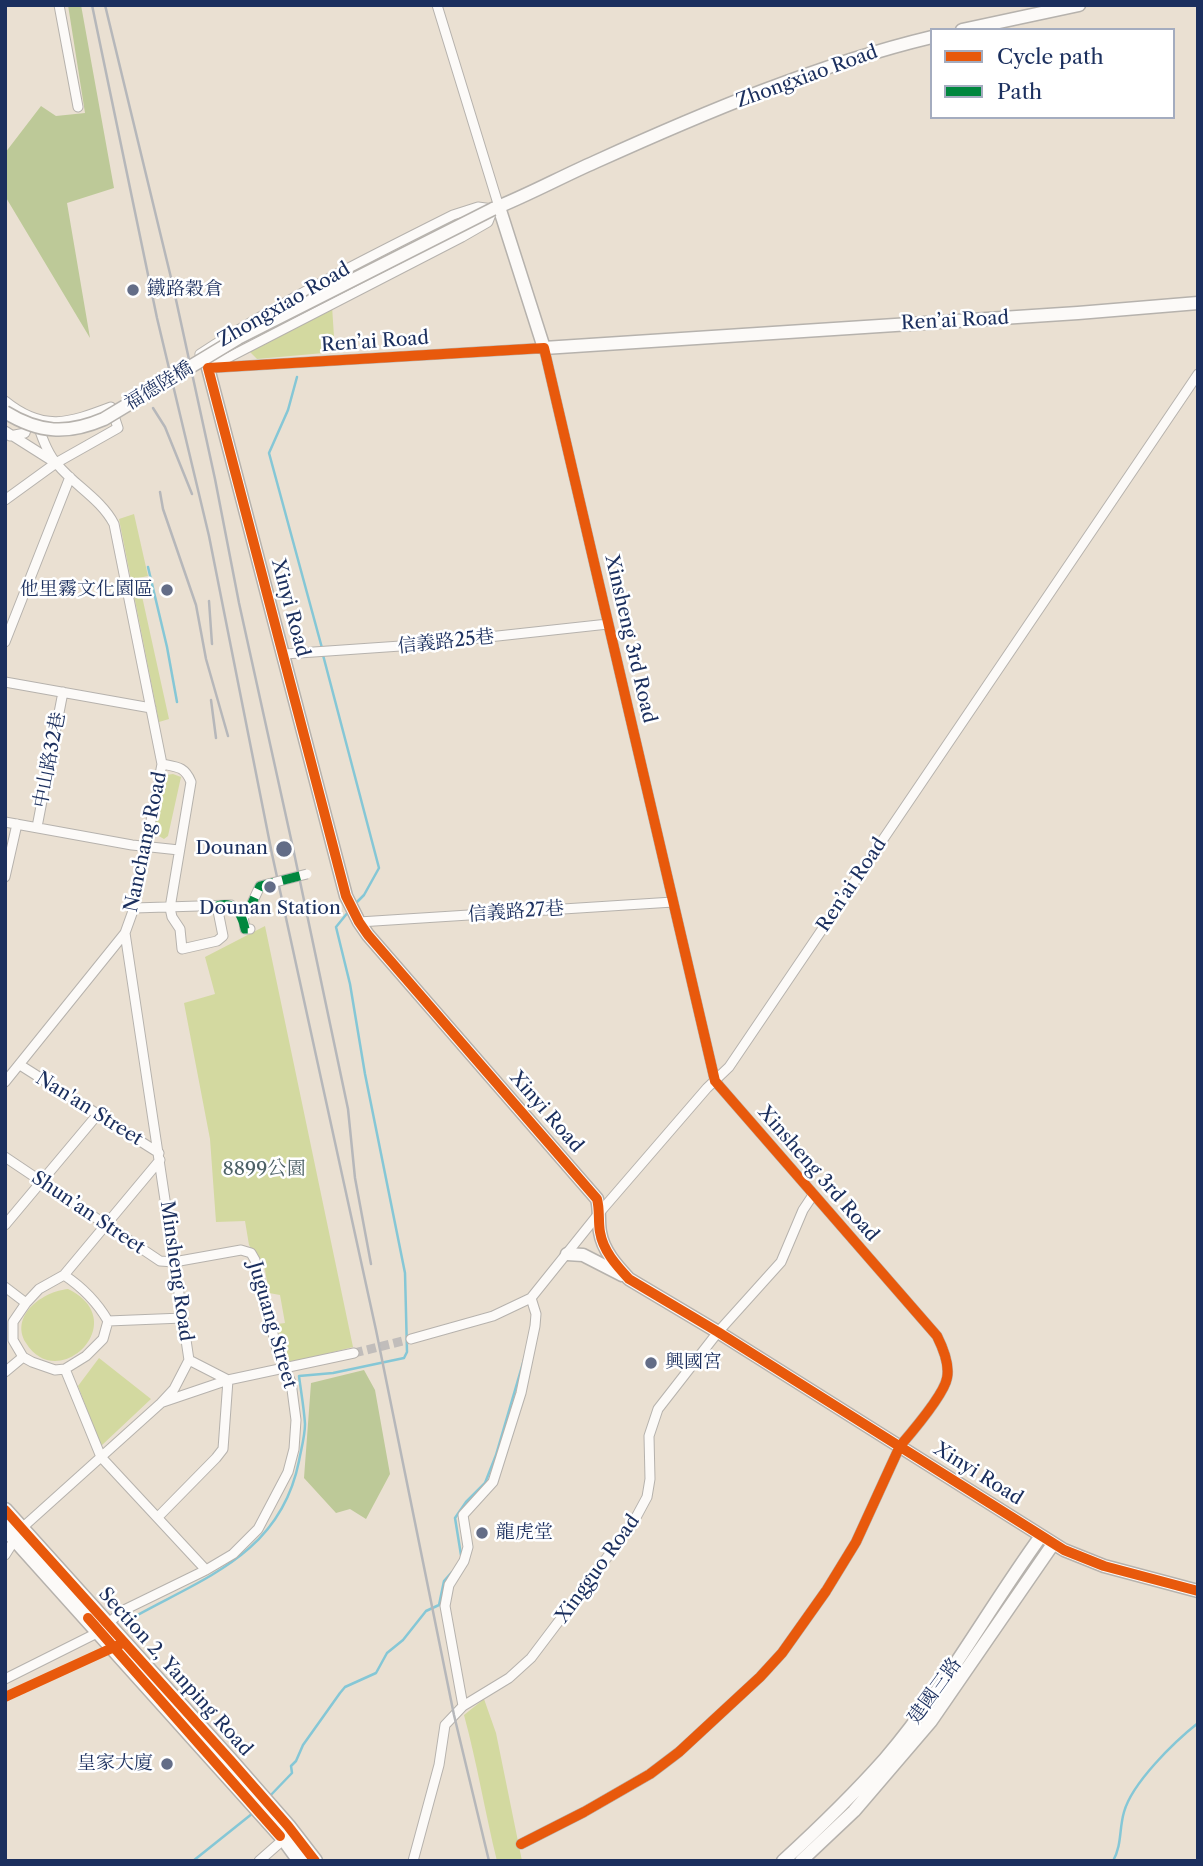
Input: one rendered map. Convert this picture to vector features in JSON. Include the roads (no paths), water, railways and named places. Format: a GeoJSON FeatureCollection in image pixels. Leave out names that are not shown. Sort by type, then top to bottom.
{"type":"FeatureCollection","features":[{"type":"Feature","properties":{"kind":"main road","name":"Section 2, Yanping Road"},"geometry":{"type":"LineString","coordinates":[[5,1510],[12,1535],[104,1628],[288,1826],[315,1861]]}},
{"type":"Feature","properties":{"kind":"main road","name":"Section 2, Yanping Road"},"geometry":{"type":"LineString","coordinates":[[104,1628],[300,1861]]}},
{"type":"Feature","properties":{"kind":"street"},"geometry":{"type":"LineString","coordinates":[[59,5],[78,107]]}},
{"type":"Feature","properties":{"kind":"street"},"geometry":{"type":"LineString","coordinates":[[437,5],[496,208]]}},
{"type":"Feature","properties":{"kind":"street"},"geometry":{"type":"LineString","coordinates":[[971,28],[1079,5]]}},
{"type":"Feature","properties":{"kind":"street","name":"Zhongxiao Road"},"geometry":{"type":"LineString","coordinates":[[496,208],[488,222],[479,227],[208,368],[200,354],[308,289],[453,215],[478,207],[496,208],[596,161],[720,109],[873,51],[930,37]]}},
{"type":"Feature","properties":{"kind":"street","name":"Xinsheng 3rd Road"},"geometry":{"type":"LineString","coordinates":[[496,208],[544,348],[715,1081],[937,1336],[945,1354],[947,1377],[918,1424],[900,1446],[850,1552],[782,1653],[679,1752],[649,1774],[584,1812],[521,1844]]}},
{"type":"Feature","properties":{"kind":"street","name":"福德陸橋"},"geometry":{"type":"LineString","coordinates":[[5,412],[23,423],[41,428],[60,430],[85,427],[104,419],[238,338],[496,208]]}},
{"type":"Feature","properties":{"kind":"street","name":"Ren’ai Road"},"geometry":{"type":"LineString","coordinates":[[208,368],[1066,314],[1198,303]]}},
{"type":"Feature","properties":{"kind":"street","name":"Xinyi Road"},"geometry":{"type":"LineString","coordinates":[[208,368],[285,654],[346,896],[359,922],[597,1199],[600,1234],[610,1257],[629,1279],[718,1332],[1053,1544],[1104,1566],[1198,1591]]}},
{"type":"Feature","properties":{"kind":"street","name":"Ren’ai Road"},"geometry":{"type":"LineString","coordinates":[[531,1298],[600,1212],[729,1067],[1198,374]]}},
{"type":"Feature","properties":{"kind":"street"},"geometry":{"type":"LineString","coordinates":[[5,401],[32,419],[59,422],[78,420],[111,407],[118,428],[56,463],[5,499]]}},
{"type":"Feature","properties":{"kind":"street"},"geometry":{"type":"LineString","coordinates":[[8,434],[25,433],[32,419]]}},
{"type":"Feature","properties":{"kind":"street"},"geometry":{"type":"LineString","coordinates":[[32,419],[56,463]]}},
{"type":"Feature","properties":{"kind":"street"},"geometry":{"type":"LineString","coordinates":[[8,434],[56,463]]}},
{"type":"Feature","properties":{"kind":"street","name":"Nanchang Road"},"geometry":{"type":"LineString","coordinates":[[5,1082],[125,933],[134,908],[162,764],[114,524],[107,511],[56,463]]}},
{"type":"Feature","properties":{"kind":"street"},"geometry":{"type":"LineString","coordinates":[[5,642],[70,477]]}},
{"type":"Feature","properties":{"kind":"street","name":"信義路25巷"},"geometry":{"type":"LineString","coordinates":[[285,654],[415,645],[608,624]]}},
{"type":"Feature","properties":{"kind":"street"},"geometry":{"type":"LineString","coordinates":[[5,682],[151,708]]}},
{"type":"Feature","properties":{"kind":"street","name":"中山路32巷"},"geometry":{"type":"LineString","coordinates":[[37,827],[63,692]]}},
{"type":"Feature","properties":{"kind":"street"},"geometry":{"type":"LineString","coordinates":[[162,764],[183,768],[191,782],[170,908],[180,929],[182,949],[217,941],[223,936],[217,906]]}},
{"type":"Feature","properties":{"kind":"street"},"geometry":{"type":"LineString","coordinates":[[5,822],[179,850]]}},
{"type":"Feature","properties":{"kind":"street"},"geometry":{"type":"LineString","coordinates":[[5,877],[17,824]]}},
{"type":"Feature","properties":{"kind":"street"},"geometry":{"type":"LineString","coordinates":[[247,914],[260,886],[307,874]]}},
{"type":"Feature","properties":{"kind":"street","name":"信義路27巷"},"geometry":{"type":"LineString","coordinates":[[359,922],[673,902]]}},
{"type":"Feature","properties":{"kind":"street"},"geometry":{"type":"LineString","coordinates":[[134,908],[231,905],[243,916],[246,929],[250,929]]}},
{"type":"Feature","properties":{"kind":"street","name":"Minsheng Road"},"geometry":{"type":"LineString","coordinates":[[5,1555],[12,1535],[161,1403],[174,1389],[189,1360],[125,933]]}},
{"type":"Feature","properties":{"kind":"street","name":"Nan'an Street"},"geometry":{"type":"LineString","coordinates":[[20,1065],[98,1114],[159,1157]]}},
{"type":"Feature","properties":{"kind":"street"},"geometry":{"type":"LineString","coordinates":[[5,1225],[98,1114]]}},
{"type":"Feature","properties":{"kind":"street","name":"Shun’an Street"},"geometry":{"type":"LineString","coordinates":[[5,1157],[160,1261],[174,1262]]}},
{"type":"Feature","properties":{"kind":"street"},"geometry":{"type":"LineString","coordinates":[[108,1321],[103,1339],[86,1356],[65,1369],[44,1367],[23,1357],[13,1340],[13,1322],[26,1303],[39,1289],[64,1275],[159,1157]]}},
{"type":"Feature","properties":{"kind":"street","name":"Xingguo Road"},"geometry":{"type":"LineString","coordinates":[[413,1861],[429,1809],[446,1725],[463,1706],[509,1678],[531,1658],[633,1523],[647,1497],[650,1479],[647,1447],[653,1419],[686,1371],[780,1262],[803,1210],[813,1195]]}},
{"type":"Feature","properties":{"kind":"street","name":"Juguang Street"},"geometry":{"type":"LineString","coordinates":[[5,1679],[104,1628],[122,1611],[233,1554],[258,1529],[284,1484],[294,1448],[296,1420],[291,1382],[278,1354],[255,1260],[251,1252],[241,1250],[174,1262]]}},
{"type":"Feature","properties":{"kind":"street"},"geometry":{"type":"LineString","coordinates":[[567,1254],[583,1255],[629,1279]]}},
{"type":"Feature","properties":{"kind":"street"},"geometry":{"type":"LineString","coordinates":[[64,1275],[85,1291],[108,1321]]}},
{"type":"Feature","properties":{"kind":"street"},"geometry":{"type":"LineString","coordinates":[[5,1287],[26,1303]]}},
{"type":"Feature","properties":{"kind":"street"},"geometry":{"type":"LineString","coordinates":[[411,1339],[492,1316],[531,1298],[536,1314],[521,1393],[493,1482],[463,1515],[468,1547],[464,1561],[449,1585],[445,1606],[463,1706]]}},
{"type":"Feature","properties":{"kind":"street"},"geometry":{"type":"LineString","coordinates":[[108,1321],[183,1318]]}},
{"type":"Feature","properties":{"kind":"street"},"geometry":{"type":"LineString","coordinates":[[161,1403],[228,1380],[354,1353]]}},
{"type":"Feature","properties":{"kind":"street"},"geometry":{"type":"LineString","coordinates":[[5,1372],[23,1357]]}},
{"type":"Feature","properties":{"kind":"street"},"geometry":{"type":"LineString","coordinates":[[189,1360],[228,1380]]}},
{"type":"Feature","properties":{"kind":"street"},"geometry":{"type":"LineString","coordinates":[[65,1369],[101,1457],[206,1570]]}},
{"type":"Feature","properties":{"kind":"street"},"geometry":{"type":"LineString","coordinates":[[158,1517],[223,1449],[228,1380]]}},
{"type":"Feature","properties":{"kind":"street","name":"建國三路"},"geometry":{"type":"LineString","coordinates":[[818,1837],[841,1807],[886,1758],[936,1692],[1041,1536]]}},
{"type":"Feature","properties":{"kind":"street","name":"建國三路"},"geometry":{"type":"LineString","coordinates":[[818,1837],[854,1811],[931,1721],[1053,1544]]}},
{"type":"Feature","properties":{"kind":"street"},"geometry":{"type":"LineString","coordinates":[[783,1861],[818,1837]]}},
{"type":"Feature","properties":{"kind":"street"},"geometry":{"type":"LineString","coordinates":[[802,1861],[818,1837]]}},
{"type":"Feature","properties":{"kind":"street"},"geometry":{"type":"LineString","coordinates":[[260,1861],[284,1839]]}},
{"type":"Feature","properties":{"kind":"waterway"},"geometry":{"type":"LineString","coordinates":[[297,377],[288,410],[269,453],[322,648]]}},
{"type":"Feature","properties":{"kind":"waterway"},"geometry":{"type":"LineString","coordinates":[[148,567],[177,702]]}},
{"type":"Feature","properties":{"kind":"waterway"},"geometry":{"type":"LineString","coordinates":[[323,655],[379,868],[364,895],[356,903]]}},
{"type":"Feature","properties":{"kind":"waterway"},"geometry":{"type":"LineString","coordinates":[[125,1622],[233,1561],[255,1543],[274,1521],[289,1494],[304,1438],[305,1424],[299,1376],[333,1373],[404,1358],[407,1352],[405,1273],[350,984],[336,927],[349,911]]}},
{"type":"Feature","properties":{"kind":"waterway"},"geometry":{"type":"LineString","coordinates":[[461,1555],[455,1518],[485,1483],[525,1356]]}},
{"type":"Feature","properties":{"kind":"waterway"},"geometry":{"type":"LineString","coordinates":[[268,1798],[292,1773],[291,1766],[303,1745],[345,1687],[376,1673],[387,1653],[403,1640],[426,1611],[439,1605],[444,1581],[452,1572]]}},
{"type":"Feature","properties":{"kind":"waterway"},"geometry":{"type":"LineString","coordinates":[[1113,1861],[1128,1801],[1166,1752],[1198,1723]]}},
{"type":"Feature","properties":{"kind":"waterway"},"geometry":{"type":"LineString","coordinates":[[193,1861],[253,1813]]}},
{"type":"Feature","properties":{"kind":"tunnel"},"geometry":{"type":"LineString","coordinates":[[354,1353],[411,1339]]}},
{"type":"Feature","properties":{"kind":"railway"},"geometry":{"type":"LineString","coordinates":[[92,5],[157,318],[209,536],[272,854],[376,1330],[454,1715],[489,1861]]}},
{"type":"Feature","properties":{"kind":"railway"},"geometry":{"type":"LineString","coordinates":[[105,5],[173,286],[293,848],[348,1109],[355,1178],[371,1264]]}},
{"type":"Feature","properties":{"kind":"railway"},"geometry":{"type":"LineString","coordinates":[[153,408],[165,427],[192,494]]}},
{"type":"Feature","properties":{"kind":"railway"},"geometry":{"type":"LineString","coordinates":[[160,492],[163,509],[196,605],[206,659],[228,736]]}},
{"type":"Feature","properties":{"kind":"railway"},"geometry":{"type":"LineString","coordinates":[[209,601],[212,644]]}},
{"type":"Feature","properties":{"kind":"railway"},"geometry":{"type":"LineString","coordinates":[[211,700],[216,738]]}},
{"type":"Feature","properties":{"kind":"place","name":"鐵路穀倉"},"geometry":{"type":"Point","coordinates":[133,290]}},
{"type":"Feature","properties":{"kind":"place","name":"他里霧文化園區"},"geometry":{"type":"Point","coordinates":[167,590]}},
{"type":"Feature","properties":{"kind":"place","name":"Dounan"},"geometry":{"type":"Point","coordinates":[284,849]}},
{"type":"Feature","properties":{"kind":"place","name":"Dounan Station"},"geometry":{"type":"Point","coordinates":[270,887]}},
{"type":"Feature","properties":{"kind":"place","name":"興國宮"},"geometry":{"type":"Point","coordinates":[651,1363]}},
{"type":"Feature","properties":{"kind":"place","name":"龍虎堂"},"geometry":{"type":"Point","coordinates":[482,1533]}},
{"type":"Feature","properties":{"kind":"place","name":"皇家大廈"},"geometry":{"type":"Point","coordinates":[167,1764]}},
{"type":"Feature","properties":{"kind":"park label","name":"8899公園"},"geometry":{"type":"Point","coordinates":[264,1170]}}]}
